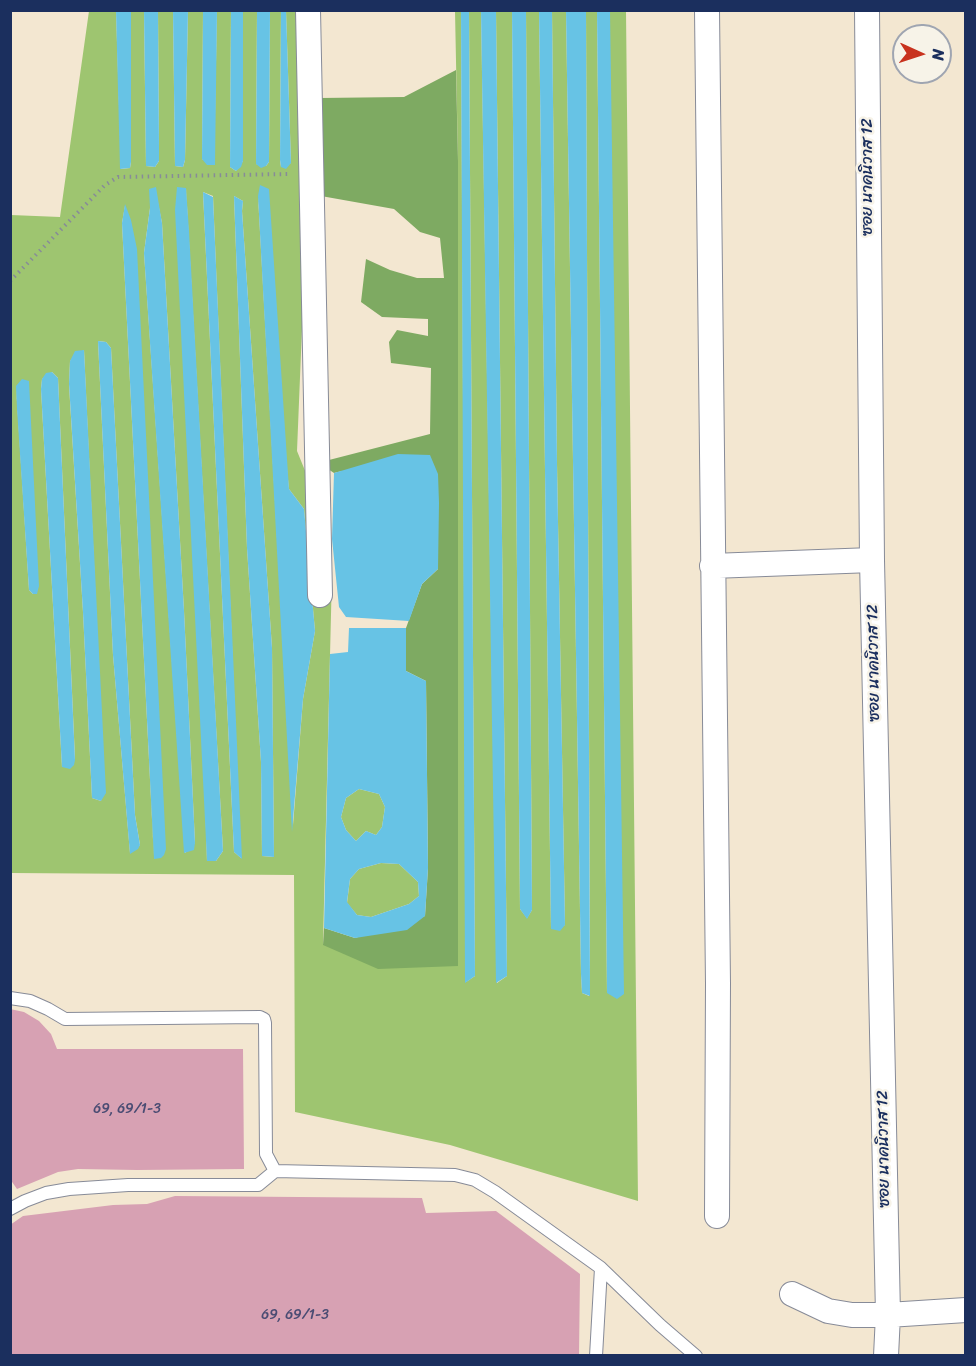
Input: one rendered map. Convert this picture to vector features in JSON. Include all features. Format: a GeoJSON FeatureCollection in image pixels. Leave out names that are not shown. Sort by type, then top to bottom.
{"type":"FeatureCollection","features":[{"type":"Feature","properties":{"kind":"street"},"geometry":{"type":"LineString","coordinates":[[308,10],[320,595]]}},
{"type":"Feature","properties":{"kind":"street"},"geometry":{"type":"LineString","coordinates":[[707,10],[718,983],[717,1216]]}},
{"type":"Feature","properties":{"kind":"street","name":"ซอย นาคนิวาส 12"},"geometry":{"type":"LineString","coordinates":[[867,10],[872,560],[888,1315],[886,1356]]}},
{"type":"Feature","properties":{"kind":"street"},"geometry":{"type":"LineString","coordinates":[[712,566],[872,560]]}},
{"type":"Feature","properties":{"kind":"street"},"geometry":{"type":"LineString","coordinates":[[792,1294],[828,1311],[852,1315],[966,1310]]}},
{"type":"Feature","properties":{"kind":"lane"},"geometry":{"type":"LineString","coordinates":[[10,998],[30,1001],[65,1019],[260,1017],[264,1019],[266,1154],[275,1171]]}},
{"type":"Feature","properties":{"kind":"lane"},"geometry":{"type":"LineString","coordinates":[[10,1209],[25,1201],[69,1189],[128,1185],[258,1185],[275,1171],[455,1175],[475,1180],[516,1205],[601,1268],[696,1356]]}},
{"type":"Feature","properties":{"kind":"lane"},"geometry":{"type":"LineString","coordinates":[[596,1356],[601,1268]]}},
{"type":"Feature","properties":{"kind":"path"},"geometry":{"type":"LineString","coordinates":[[10,281],[105,185],[118,177],[311,174]]}},
{"type":"Feature","properties":{"kind":"green space"},"geometry":{"type":"Polygon","coordinates":[[[89,11],[116,11],[121,169],[130,168],[131,162],[131,11],[144,11],[146,166],[155,167],[159,161],[158,11],[173,11],[175,166],[183,167],[188,11],[203,11],[202,159],[214,165],[217,11],[231,11],[230,167],[236,171],[243,161],[243,11],[257,11],[256,164],[266,166],[269,162],[270,11],[281,11],[281,167],[291,163],[286,11],[303,11],[307,205],[297,451],[319,505],[332,573],[323,944],[457,966],[458,161],[455,11],[461,11],[466,982],[475,976],[469,11],[481,11],[497,983],[507,976],[496,11],[512,11],[520,909],[527,918],[532,910],[526,11],[539,11],[551,929],[565,925],[552,11],[566,11],[581,974],[582,993],[589,996],[586,11],[597,11],[607,993],[610,11],[626,11],[638,1201],[450,1145],[295,1112],[294,875],[11,873],[11,215],[60,217],[89,11]],[[155,188],[144,253],[185,853],[195,843],[162,223],[155,188]],[[186,188],[207,861],[216,861],[223,851],[186,188]],[[203,192],[234,852],[241,858],[213,196],[203,192]],[[234,196],[247,548],[261,762],[262,856],[274,857],[272,648],[243,201],[234,196]],[[258,196],[293,825],[303,699],[315,631],[304,509],[289,489],[258,196]],[[125,206],[122,223],[154,859],[125,206]],[[98,341],[113,655],[130,853],[140,845],[135,815],[111,348],[106,342],[98,341]],[[84,350],[70,361],[69,385],[92,798],[101,801],[104,779],[84,350]],[[52,372],[42,379],[62,767],[75,759],[58,378],[52,372]],[[16,386],[29,590],[33,594],[16,386]]]}},
{"type":"Feature","properties":{"kind":"green space"},"geometry":{"type":"Polygon","coordinates":[[[456,70],[458,966],[378,969],[323,945],[324,928],[355,938],[425,916],[428,868],[426,681],[406,671],[406,628],[422,584],[438,569],[342,471],[334,473],[328,469],[329,460],[430,434],[431,368],[391,363],[389,342],[397,330],[428,336],[428,319],[382,317],[361,302],[366,259],[390,270],[417,278],[444,278],[440,238],[420,232],[394,209],[321,196],[320,98],[404,97],[456,70]]]}},
{"type":"Feature","properties":{"kind":"green space"},"geometry":{"type":"Polygon","coordinates":[[[359,789],[379,794],[385,807],[382,827],[376,835],[366,831],[356,841],[346,830],[341,817],[346,798],[359,789]]]}},
{"type":"Feature","properties":{"kind":"green space"},"geometry":{"type":"Polygon","coordinates":[[[381,863],[399,864],[418,882],[419,896],[409,904],[371,917],[357,915],[347,903],[350,879],[359,869],[381,863]]]}},
{"type":"Feature","properties":{"kind":"water"},"geometry":{"type":"Polygon","coordinates":[[[286,10],[291,163],[286,169],[281,167],[280,160],[281,11],[286,10]]]}},
{"type":"Feature","properties":{"kind":"water"},"geometry":{"type":"Polygon","coordinates":[[[116,11],[131,11],[131,162],[130,168],[120,169],[116,11]]]}},
{"type":"Feature","properties":{"kind":"water"},"geometry":{"type":"Polygon","coordinates":[[[144,11],[158,11],[159,161],[155,167],[146,166],[144,11]]]}},
{"type":"Feature","properties":{"kind":"water"},"geometry":{"type":"Polygon","coordinates":[[[173,11],[188,11],[183,167],[175,166],[173,11]]]}},
{"type":"Feature","properties":{"kind":"water"},"geometry":{"type":"Polygon","coordinates":[[[203,11],[217,11],[215,165],[207,165],[202,159],[203,11]]]}},
{"type":"Feature","properties":{"kind":"water"},"geometry":{"type":"Polygon","coordinates":[[[231,11],[243,11],[243,161],[241,167],[236,171],[230,167],[231,11]]]}},
{"type":"Feature","properties":{"kind":"water"},"geometry":{"type":"Polygon","coordinates":[[[257,11],[270,11],[269,162],[261,168],[256,164],[257,11]]]}},
{"type":"Feature","properties":{"kind":"water"},"geometry":{"type":"Polygon","coordinates":[[[461,11],[469,11],[475,976],[465,983],[461,11]]]}},
{"type":"Feature","properties":{"kind":"water"},"geometry":{"type":"Polygon","coordinates":[[[481,11],[496,11],[507,976],[496,983],[481,11]]]}},
{"type":"Feature","properties":{"kind":"water"},"geometry":{"type":"Polygon","coordinates":[[[512,11],[526,11],[532,910],[527,919],[520,909],[512,11]]]}},
{"type":"Feature","properties":{"kind":"water"},"geometry":{"type":"Polygon","coordinates":[[[539,11],[552,11],[565,925],[560,931],[551,929],[539,11]]]}},
{"type":"Feature","properties":{"kind":"water"},"geometry":{"type":"Polygon","coordinates":[[[566,11],[586,11],[590,996],[582,993],[581,974],[566,11]]]}},
{"type":"Feature","properties":{"kind":"water"},"geometry":{"type":"Polygon","coordinates":[[[597,11],[610,11],[624,994],[617,999],[607,993],[597,11]]]}},
{"type":"Feature","properties":{"kind":"water"},"geometry":{"type":"Polygon","coordinates":[[[260,185],[269,189],[289,489],[304,509],[315,631],[303,699],[292,832],[258,196],[260,185]]]}},
{"type":"Feature","properties":{"kind":"water"},"geometry":{"type":"Polygon","coordinates":[[[156,187],[162,223],[195,843],[194,850],[184,853],[144,253],[150,208],[149,189],[156,187]]]}},
{"type":"Feature","properties":{"kind":"water"},"geometry":{"type":"Polygon","coordinates":[[[177,187],[186,188],[189,231],[223,851],[216,861],[207,861],[175,210],[177,187]]]}},
{"type":"Feature","properties":{"kind":"water"},"geometry":{"type":"Polygon","coordinates":[[[203,192],[213,197],[242,859],[234,852],[203,192]]]}},
{"type":"Feature","properties":{"kind":"water"},"geometry":{"type":"Polygon","coordinates":[[[234,196],[243,201],[272,648],[274,857],[262,856],[261,762],[247,548],[234,196]]]}},
{"type":"Feature","properties":{"kind":"water"},"geometry":{"type":"Polygon","coordinates":[[[125,204],[137,249],[166,849],[161,858],[154,859],[122,223],[125,204]]]}},
{"type":"Feature","properties":{"kind":"water"},"geometry":{"type":"Polygon","coordinates":[[[98,341],[106,342],[111,348],[135,815],[140,845],[130,854],[113,655],[98,341]]]}},
{"type":"Feature","properties":{"kind":"water"},"geometry":{"type":"Polygon","coordinates":[[[84,350],[106,793],[101,801],[92,798],[69,384],[70,361],[75,351],[84,350]]]}},
{"type":"Feature","properties":{"kind":"water"},"geometry":{"type":"Polygon","coordinates":[[[52,372],[58,378],[75,760],[70,769],[62,767],[41,389],[42,379],[46,373],[52,372]]]}},
{"type":"Feature","properties":{"kind":"water"},"geometry":{"type":"Polygon","coordinates":[[[22,379],[29,381],[39,586],[37,594],[29,590],[16,386],[22,379]]]}},
{"type":"Feature","properties":{"kind":"water"},"geometry":{"type":"Polygon","coordinates":[[[398,454],[430,455],[438,474],[438,569],[422,584],[409,621],[346,617],[339,607],[332,539],[334,473],[398,454]]]}},
{"type":"Feature","properties":{"kind":"water"},"geometry":{"type":"Polygon","coordinates":[[[349,628],[406,628],[406,671],[426,681],[428,868],[425,916],[407,930],[355,938],[324,928],[330,654],[348,652],[349,628]],[[359,789],[346,798],[341,817],[346,830],[356,841],[366,831],[376,835],[382,827],[385,807],[379,794],[359,789]],[[381,863],[359,869],[350,879],[347,902],[357,915],[371,917],[409,904],[419,896],[418,882],[399,864],[381,863]]]}},
{"type":"Feature","properties":{"kind":"building"},"geometry":{"type":"Polygon","coordinates":[[[10,1009],[24,1012],[39,1021],[51,1034],[57,1049],[243,1049],[244,1169],[78,1169],[58,1172],[17,1189],[10,1179],[10,1009]]]}},
{"type":"Feature","properties":{"kind":"building"},"geometry":{"type":"Polygon","coordinates":[[[175,1196],[422,1198],[426,1213],[496,1211],[580,1274],[579,1356],[10,1356],[10,1225],[23,1216],[113,1205],[147,1204],[175,1196]]]}}]}
